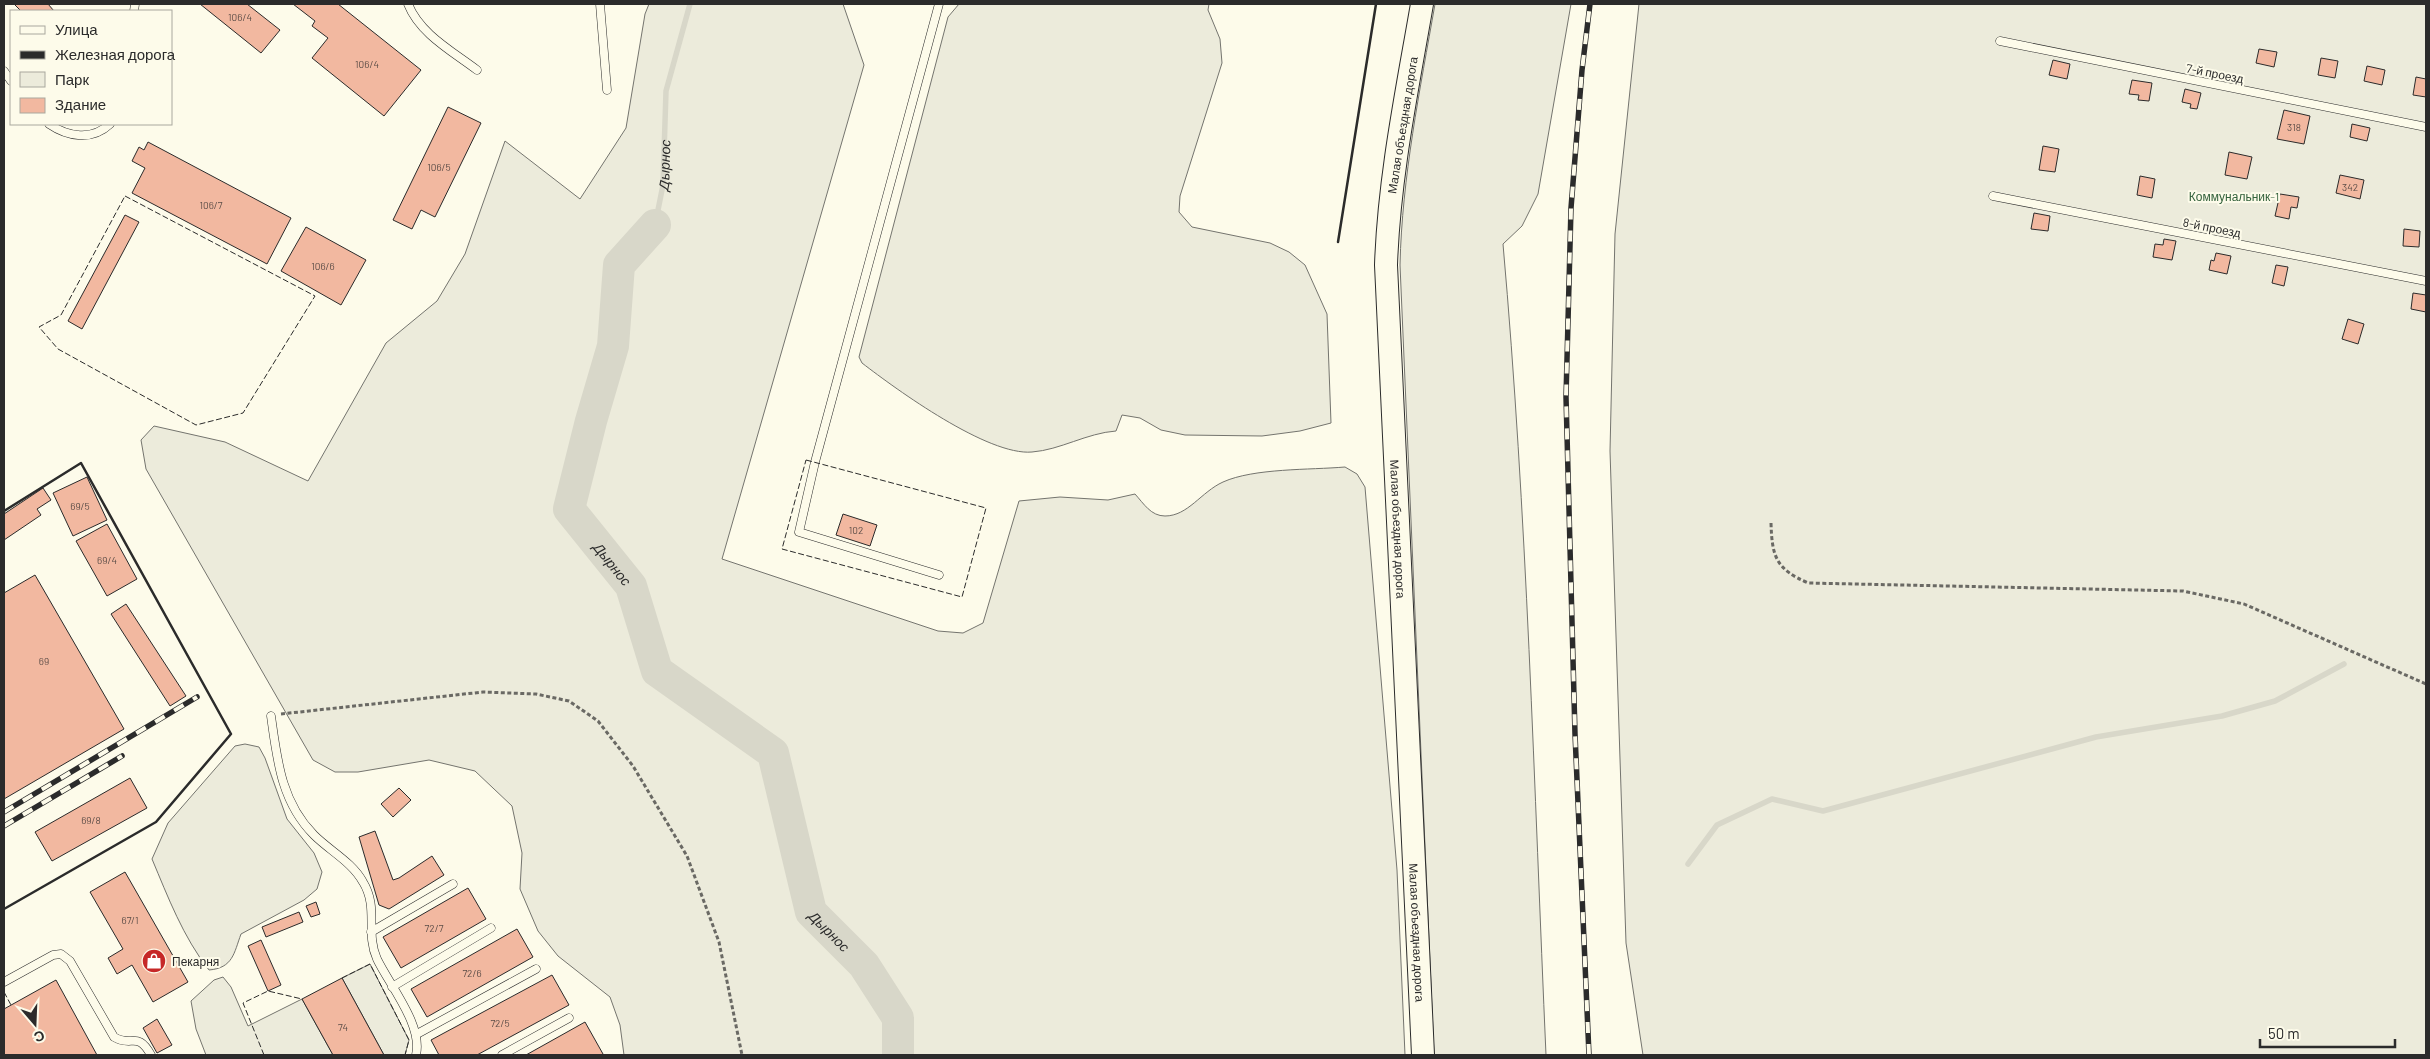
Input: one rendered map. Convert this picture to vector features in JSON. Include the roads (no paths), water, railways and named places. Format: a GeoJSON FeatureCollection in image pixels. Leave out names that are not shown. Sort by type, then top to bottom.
{"type":"FeatureCollection","features":[{"type":"Feature","properties":{"kind":"street","name":"Малая объездная дорога"},"geometry":{"type":"LineString","coordinates":[[1422,4],[1394,163],[1388,220],[1386,265],[1423,1055]]}},
{"type":"Feature","properties":{"kind":"lane"},"geometry":{"type":"LineString","coordinates":[[408,4],[413,16],[426,32],[477,70]]}},
{"type":"Feature","properties":{"kind":"lane"},"geometry":{"type":"LineString","coordinates":[[600,4],[607,90]]}},
{"type":"Feature","properties":{"kind":"lane"},"geometry":{"type":"LineString","coordinates":[[938,575],[799,532],[818,453],[939,4]]}},
{"type":"Feature","properties":{"kind":"lane","name":"7-й проезд"},"geometry":{"type":"LineString","coordinates":[[2000,41],[2426,127]]}},
{"type":"Feature","properties":{"kind":"lane"},"geometry":{"type":"LineString","coordinates":[[51,125],[76,137],[93,134],[108,125]]}},
{"type":"Feature","properties":{"kind":"lane","name":"8-й проезд"},"geometry":{"type":"LineString","coordinates":[[1993,196],[2426,281]]}},
{"type":"Feature","properties":{"kind":"lane"},"geometry":{"type":"LineString","coordinates":[[271,716],[280,776],[293,808],[313,834],[353,867],[364,882],[372,902],[371,932],[376,957],[416,1034],[418,1046],[416,1055]]}},
{"type":"Feature","properties":{"kind":"lane"},"geometry":{"type":"LineString","coordinates":[[371,932],[453,884]]}},
{"type":"Feature","properties":{"kind":"lane"},"geometry":{"type":"LineString","coordinates":[[392,987],[491,928]]}},
{"type":"Feature","properties":{"kind":"lane"},"geometry":{"type":"LineString","coordinates":[[4,982],[53,955],[62,954],[70,961],[114,1037],[120,1041],[139,1040],[145,1044],[151,1055]]}},
{"type":"Feature","properties":{"kind":"lane"},"geometry":{"type":"LineString","coordinates":[[416,1034],[536,969]]}},
{"type":"Feature","properties":{"kind":"lane"},"geometry":{"type":"LineString","coordinates":[[502,1055],[569,1018]]}},
{"type":"Feature","properties":{"kind":"waterway","name":"Дырнос"},"geometry":{"type":"LineString","coordinates":[[655,225],[663,185],[666,91],[690,4]]}},
{"type":"Feature","properties":{"kind":"waterway","name":"Дырнос"},"geometry":{"type":"LineString","coordinates":[[655,225],[619,265],[613,346],[591,421],[569,509],[631,586],[657,671],[773,753],[811,912],[864,965],[898,1018],[898,1055]]}},
{"type":"Feature","properties":{"kind":"waterway"},"geometry":{"type":"LineString","coordinates":[[1688,864],[1717,825],[1772,799],[1823,811],[2096,737],[2222,716],[2275,701],[2344,664]]}},
{"type":"Feature","properties":{"kind":"railway"},"geometry":{"type":"LineString","coordinates":[[1589,1055],[1575,734],[1566,397],[1571,208],[1582,70],[1590,4]]}},
{"type":"Feature","properties":{"kind":"railway"},"geometry":{"type":"LineString","coordinates":[[4,812],[197,697]]}},
{"type":"Feature","properties":{"kind":"railway"},"geometry":{"type":"LineString","coordinates":[[4,826],[122,756]]}},
{"type":"Feature","properties":{"kind":"place","name":"Пекарня"},"geometry":{"type":"Point","coordinates":[154,961]}},
{"type":"Feature","properties":{"kind":"park label","name":"Коммунальник-1"},"geometry":{"type":"Point","coordinates":[2234,196]}}]}
